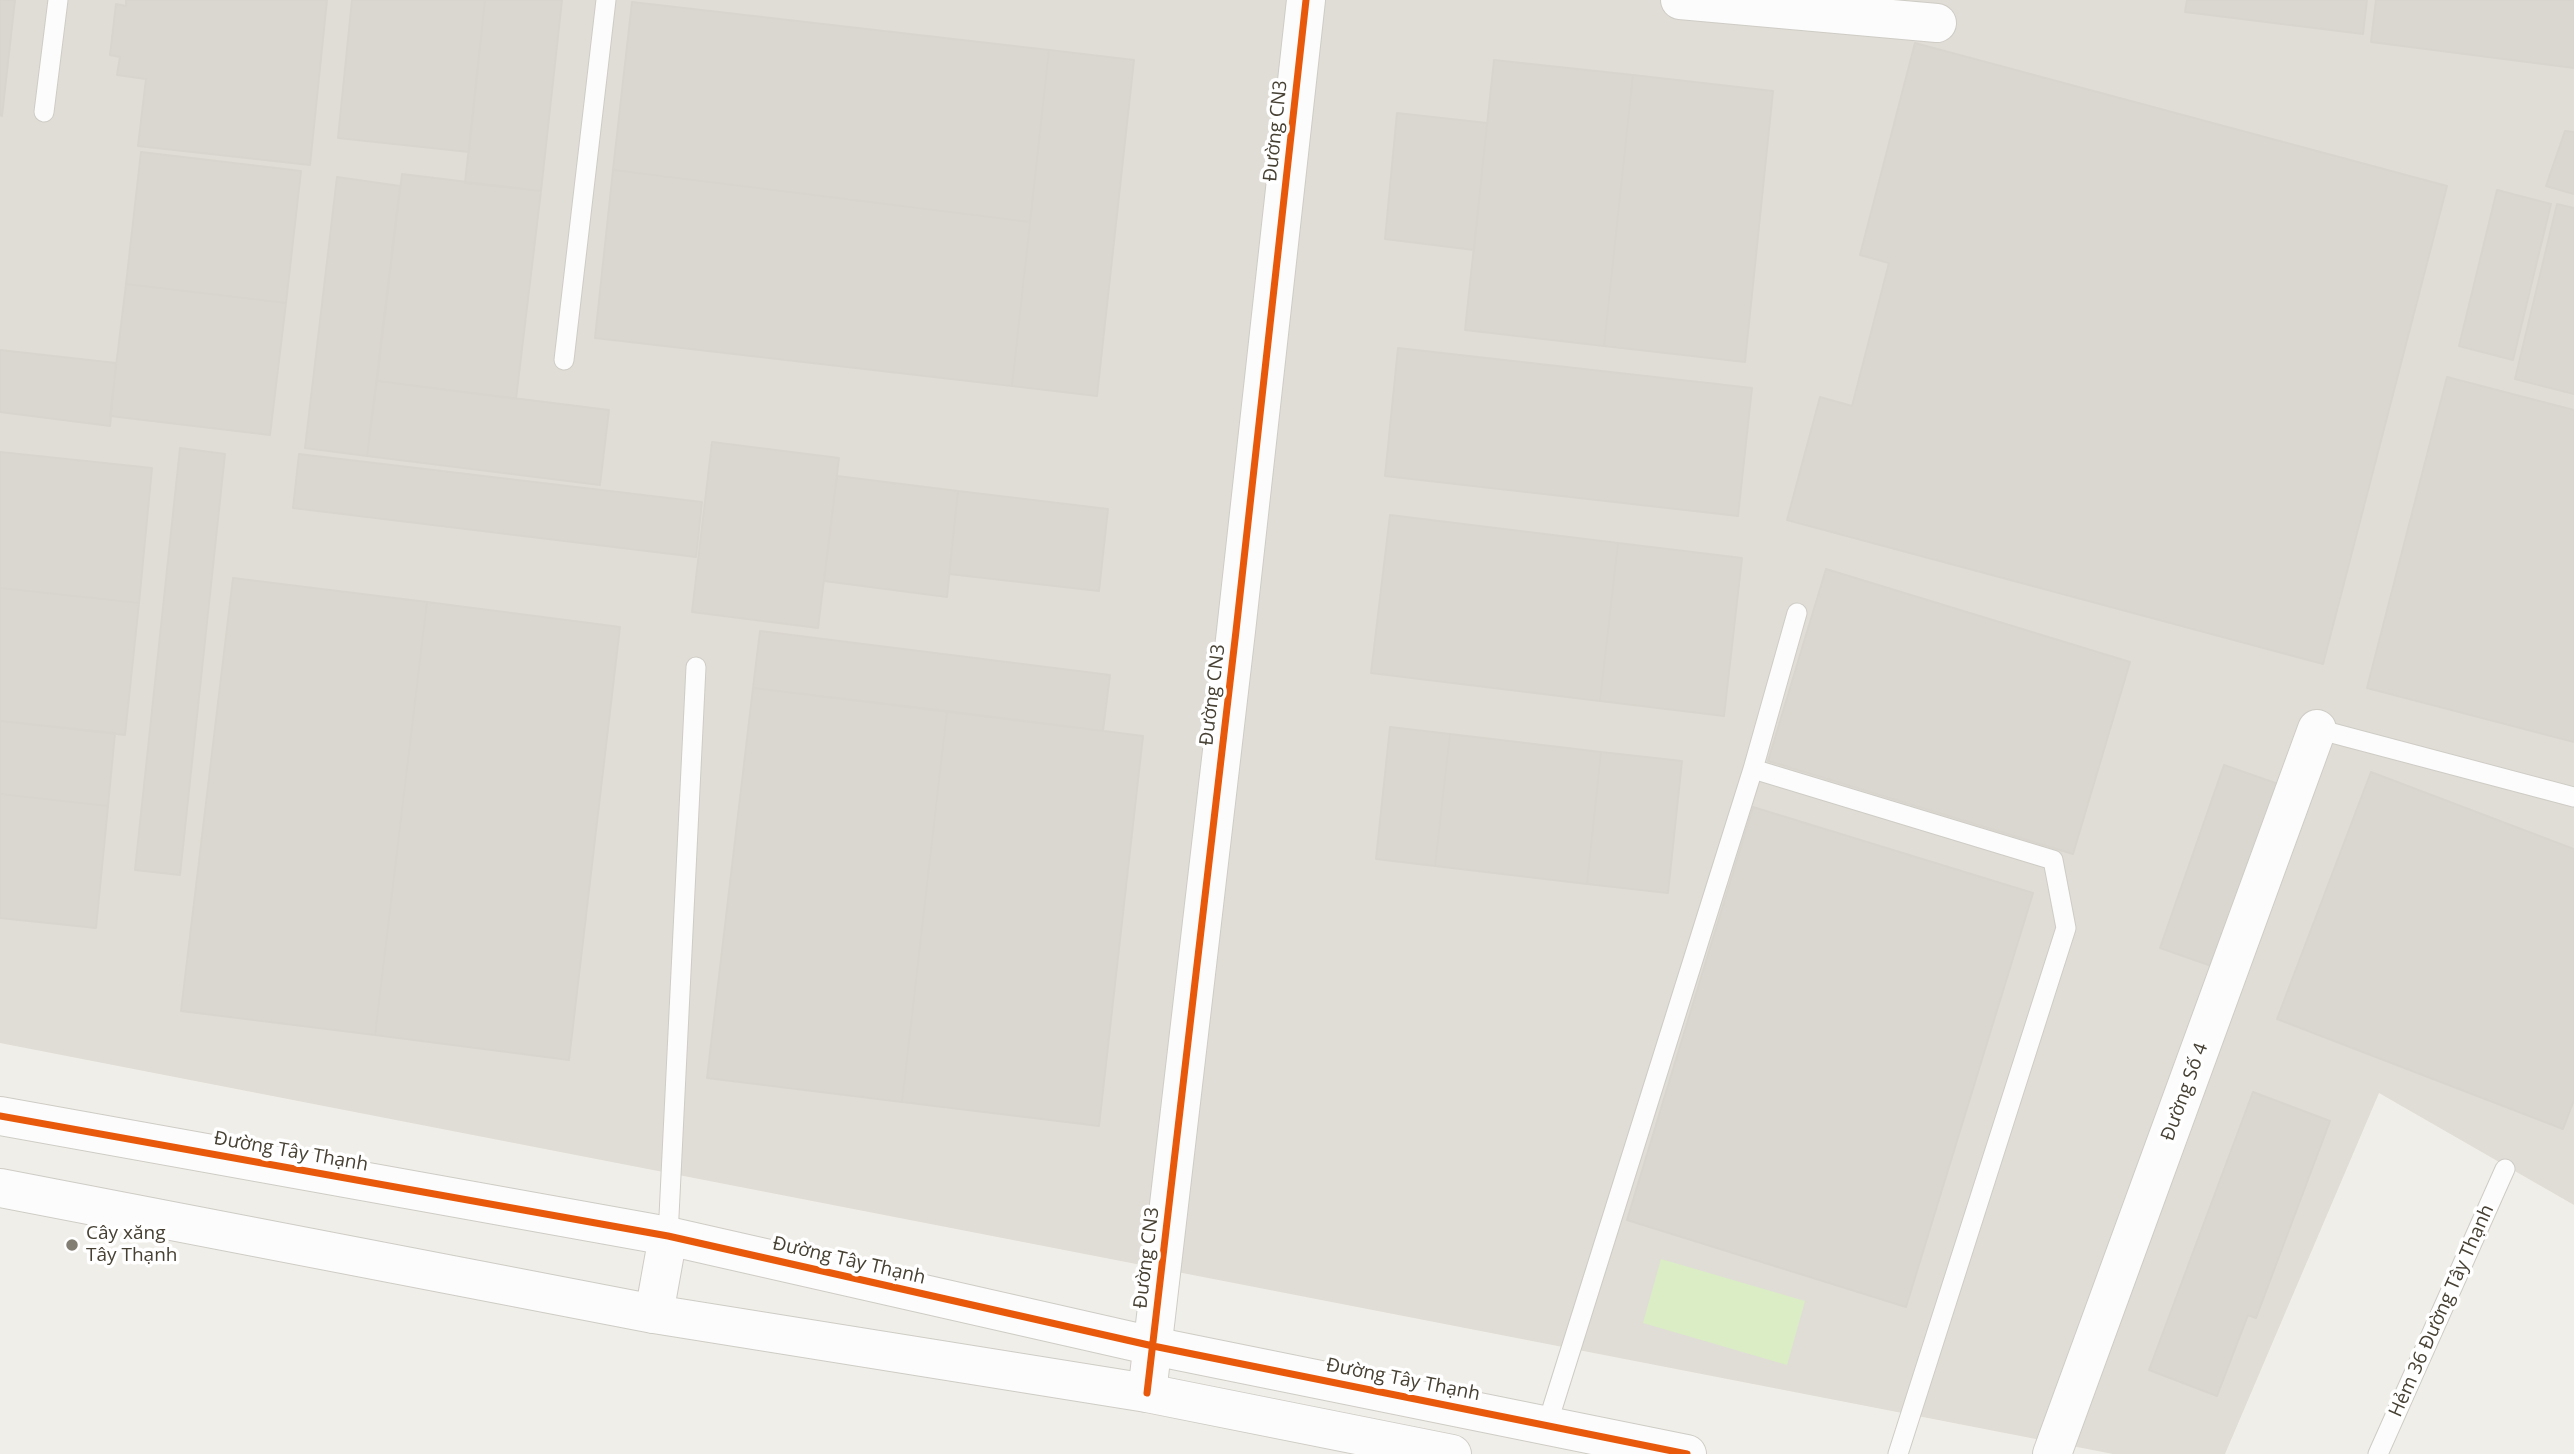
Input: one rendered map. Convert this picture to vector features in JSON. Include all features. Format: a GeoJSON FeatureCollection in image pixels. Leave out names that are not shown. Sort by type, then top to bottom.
{"type":"FeatureCollection","features":[{"type":"Feature","properties":{"kind":"street","name":"Đường CN3"},"geometry":{"type":"LineString","coordinates":[[1147,1393],[1306,0]]}},
{"type":"Feature","properties":{"kind":"street"},"geometry":{"type":"LineString","coordinates":[[1680,0],[1937,23]]}},
{"type":"Feature","properties":{"kind":"street","name":"Đường Số 4"},"geometry":{"type":"LineString","coordinates":[[2052,1454],[2317,729]]}},
{"type":"Feature","properties":{"kind":"street","name":"Đường Tây Thạnh"},"geometry":{"type":"LineString","coordinates":[[0,1116],[668,1236],[1153,1346],[1687,1454]]}},
{"type":"Feature","properties":{"kind":"street"},"geometry":{"type":"LineString","coordinates":[[0,1188],[654,1314],[1147,1393],[1452,1454]]}},
{"type":"Feature","properties":{"kind":"street"},"geometry":{"type":"LineString","coordinates":[[654,1314],[668,1236]]}},
{"type":"Feature","properties":{"kind":"lane"},"geometry":{"type":"LineString","coordinates":[[44,112],[58,0]]}},
{"type":"Feature","properties":{"kind":"lane"},"geometry":{"type":"LineString","coordinates":[[564,360],[606,0]]}},
{"type":"Feature","properties":{"kind":"lane"},"geometry":{"type":"LineString","coordinates":[[1547,1425],[1752,769],[1797,613]]}},
{"type":"Feature","properties":{"kind":"lane"},"geometry":{"type":"LineString","coordinates":[[668,1236],[696,667]]}},
{"type":"Feature","properties":{"kind":"lane"},"geometry":{"type":"LineString","coordinates":[[2317,729],[2574,797]]}},
{"type":"Feature","properties":{"kind":"lane"},"geometry":{"type":"LineString","coordinates":[[1752,769],[2053,860],[2066,928],[1898,1454]]}},
{"type":"Feature","properties":{"kind":"lane","name":"Hẻm 36 Đường Tây Thạnh"},"geometry":{"type":"LineString","coordinates":[[2378,1454],[2505,1169]]}},
{"type":"Feature","properties":{"kind":"shaded area"},"geometry":{"type":"Polygon","coordinates":[[[0,0],[2574,0],[2574,1205],[2379,1093],[2225,1454],[2113,1454],[0,1043],[0,0]]]}},
{"type":"Feature","properties":{"kind":"green space"},"geometry":{"type":"Polygon","coordinates":[[[1661,1259],[1805,1301],[1787,1365],[1643,1323],[1661,1259]]]}},
{"type":"Feature","properties":{"kind":"building"},"geometry":{"type":"Polygon","coordinates":[[[0,0],[15,0],[2,116],[0,115],[0,0]]]}},
{"type":"Feature","properties":{"kind":"building"},"geometry":{"type":"Polygon","coordinates":[[[126,0],[327,0],[310,165],[138,146],[146,79],[117,75],[120,57],[110,55],[116,4],[126,6],[126,0]]]}},
{"type":"Feature","properties":{"kind":"building"},"geometry":{"type":"Polygon","coordinates":[[[352,0],[485,0],[469,152],[338,138],[352,0]]]}},
{"type":"Feature","properties":{"kind":"building"},"geometry":{"type":"Polygon","coordinates":[[[485,0],[562,0],[541,191],[465,183],[485,0]]]}},
{"type":"Feature","properties":{"kind":"building"},"geometry":{"type":"Polygon","coordinates":[[[2187,0],[2367,0],[2363,34],[2185,12],[2187,0]]]}},
{"type":"Feature","properties":{"kind":"building"},"geometry":{"type":"Polygon","coordinates":[[[2376,0],[2574,0],[2574,68],[2371,42],[2376,0]]]}},
{"type":"Feature","properties":{"kind":"building"},"geometry":{"type":"Polygon","coordinates":[[[632,2],[1049,50],[1030,222],[613,170],[632,2]]]}},
{"type":"Feature","properties":{"kind":"building"},"geometry":{"type":"Polygon","coordinates":[[[1915,43],[2447,186],[2323,664],[1787,520],[1820,397],[1852,406],[1889,263],[1860,255],[1915,43]]]}},
{"type":"Feature","properties":{"kind":"building"},"geometry":{"type":"Polygon","coordinates":[[[1049,50],[1134,60],[1097,396],[1012,386],[1049,50]]]}},
{"type":"Feature","properties":{"kind":"building"},"geometry":{"type":"Polygon","coordinates":[[[1494,60],[1633,75],[1604,346],[1465,330],[1494,60]]]}},
{"type":"Feature","properties":{"kind":"building"},"geometry":{"type":"Polygon","coordinates":[[[1633,75],[1773,91],[1745,362],[1604,346],[1633,75]]]}},
{"type":"Feature","properties":{"kind":"building"},"geometry":{"type":"Polygon","coordinates":[[[1397,113],[1487,123],[1474,250],[1385,239],[1397,113]]]}},
{"type":"Feature","properties":{"kind":"building"},"geometry":{"type":"Polygon","coordinates":[[[2565,131],[2574,132],[2574,194],[2546,186],[2565,131]]]}},
{"type":"Feature","properties":{"kind":"building"},"geometry":{"type":"Polygon","coordinates":[[[141,152],[301,171],[286,303],[126,284],[141,152]]]}},
{"type":"Feature","properties":{"kind":"building"},"geometry":{"type":"Polygon","coordinates":[[[613,170],[1030,222],[1012,386],[595,338],[613,170]]]}},
{"type":"Feature","properties":{"kind":"building"},"geometry":{"type":"Polygon","coordinates":[[[402,174],[541,191],[516,399],[377,381],[402,174]]]}},
{"type":"Feature","properties":{"kind":"building"},"geometry":{"type":"Polygon","coordinates":[[[337,177],[400,186],[367,456],[305,448],[337,177]]]}},
{"type":"Feature","properties":{"kind":"building"},"geometry":{"type":"Polygon","coordinates":[[[2497,190],[2551,204],[2513,360],[2459,346],[2497,190]]]}},
{"type":"Feature","properties":{"kind":"building"},"geometry":{"type":"Polygon","coordinates":[[[2557,204],[2574,208],[2574,394],[2515,379],[2557,204]]]}},
{"type":"Feature","properties":{"kind":"building"},"geometry":{"type":"Polygon","coordinates":[[[126,284],[286,303],[270,435],[110,416],[126,284]]]}},
{"type":"Feature","properties":{"kind":"building"},"geometry":{"type":"Polygon","coordinates":[[[1398,348],[1752,388],[1738,516],[1385,476],[1398,348]]]}},
{"type":"Feature","properties":{"kind":"building"},"geometry":{"type":"Polygon","coordinates":[[[0,350],[116,363],[110,426],[0,412],[0,350]]]}},
{"type":"Feature","properties":{"kind":"building"},"geometry":{"type":"Polygon","coordinates":[[[2447,377],[2574,410],[2574,742],[2367,688],[2447,377]]]}},
{"type":"Feature","properties":{"kind":"building"},"geometry":{"type":"Polygon","coordinates":[[[377,381],[609,410],[600,485],[367,456],[377,381]]]}},
{"type":"Feature","properties":{"kind":"building"},"geometry":{"type":"Polygon","coordinates":[[[712,442],[839,458],[818,628],[692,612],[712,442]]]}},
{"type":"Feature","properties":{"kind":"building"},"geometry":{"type":"Polygon","coordinates":[[[180,448],[225,454],[180,875],[135,870],[180,448]]]}},
{"type":"Feature","properties":{"kind":"building"},"geometry":{"type":"Polygon","coordinates":[[[0,452],[152,468],[139,603],[0,588],[0,452]]]}},
{"type":"Feature","properties":{"kind":"building"},"geometry":{"type":"Polygon","coordinates":[[[299,454],[702,502],[696,557],[293,508],[299,454]]]}},
{"type":"Feature","properties":{"kind":"building"},"geometry":{"type":"Polygon","coordinates":[[[837,476],[958,491],[947,597],[824,581],[837,476]]]}},
{"type":"Feature","properties":{"kind":"building"},"geometry":{"type":"Polygon","coordinates":[[[958,491],[1108,509],[1099,591],[949,574],[958,491]]]}},
{"type":"Feature","properties":{"kind":"building"},"geometry":{"type":"Polygon","coordinates":[[[1390,515],[1618,543],[1600,701],[1371,673],[1390,515]]]}},
{"type":"Feature","properties":{"kind":"building"},"geometry":{"type":"Polygon","coordinates":[[[1618,543],[1742,558],[1724,716],[1600,701],[1618,543]]]}},
{"type":"Feature","properties":{"kind":"building"},"geometry":{"type":"Polygon","coordinates":[[[1826,569],[2130,662],[2073,854],[1768,761],[1826,569]]]}},
{"type":"Feature","properties":{"kind":"building"},"geometry":{"type":"Polygon","coordinates":[[[233,578],[427,602],[375,1035],[181,1011],[233,578]]]}},
{"type":"Feature","properties":{"kind":"building"},"geometry":{"type":"Polygon","coordinates":[[[0,588],[139,603],[125,735],[0,721],[0,588]]]}},
{"type":"Feature","properties":{"kind":"building"},"geometry":{"type":"Polygon","coordinates":[[[427,602],[620,627],[569,1060],[375,1035],[427,602]]]}},
{"type":"Feature","properties":{"kind":"building"},"geometry":{"type":"Polygon","coordinates":[[[760,631],[1110,675],[1103,731],[753,688],[760,631]]]}},
{"type":"Feature","properties":{"kind":"building"},"geometry":{"type":"Polygon","coordinates":[[[753,688],[947,711],[902,1102],[707,1078],[753,688]]]}},
{"type":"Feature","properties":{"kind":"building"},"geometry":{"type":"Polygon","coordinates":[[[947,711],[1143,736],[1099,1126],[902,1102],[947,711]]]}},
{"type":"Feature","properties":{"kind":"building"},"geometry":{"type":"Polygon","coordinates":[[[0,721],[115,733],[108,806],[0,794],[0,721]]]}},
{"type":"Feature","properties":{"kind":"building"},"geometry":{"type":"Polygon","coordinates":[[[1390,727],[1450,734],[1435,866],[1376,859],[1390,727]]]}},
{"type":"Feature","properties":{"kind":"building"},"geometry":{"type":"Polygon","coordinates":[[[1450,734],[1601,752],[1587,884],[1435,866],[1450,734]]]}},
{"type":"Feature","properties":{"kind":"building"},"geometry":{"type":"Polygon","coordinates":[[[1601,752],[1682,761],[1668,893],[1587,884],[1601,752]]]}},
{"type":"Feature","properties":{"kind":"building"},"geometry":{"type":"Polygon","coordinates":[[[2224,765],[2284,786],[2220,969],[2160,948],[2224,765]]]}},
{"type":"Feature","properties":{"kind":"building"},"geometry":{"type":"Polygon","coordinates":[[[2371,772],[2574,849],[2574,1100],[2563,1129],[2277,1019],[2371,772]]]}},
{"type":"Feature","properties":{"kind":"building"},"geometry":{"type":"Polygon","coordinates":[[[0,794],[108,806],[96,928],[0,918],[0,794]]]}},
{"type":"Feature","properties":{"kind":"building"},"geometry":{"type":"Polygon","coordinates":[[[1753,807],[2033,893],[1906,1307],[1627,1220],[1753,807]]]}},
{"type":"Feature","properties":{"kind":"building"},"geometry":{"type":"Polygon","coordinates":[[[2253,1092],[2330,1121],[2256,1318],[2248,1315],[2217,1396],[2149,1370],[2253,1092]]]}},
{"type":"Feature","properties":{"kind":"cycle path"},"geometry":{"type":"LineString","coordinates":[[1147,1393],[1306,0]]}},
{"type":"Feature","properties":{"kind":"cycle path"},"geometry":{"type":"LineString","coordinates":[[0,1116],[668,1236],[1153,1346],[1687,1454]]}},
{"type":"Feature","properties":{"kind":"place","name":"Cây xăng Tây Thạnh"},"geometry":{"type":"Point","coordinates":[72,1245]}}]}
